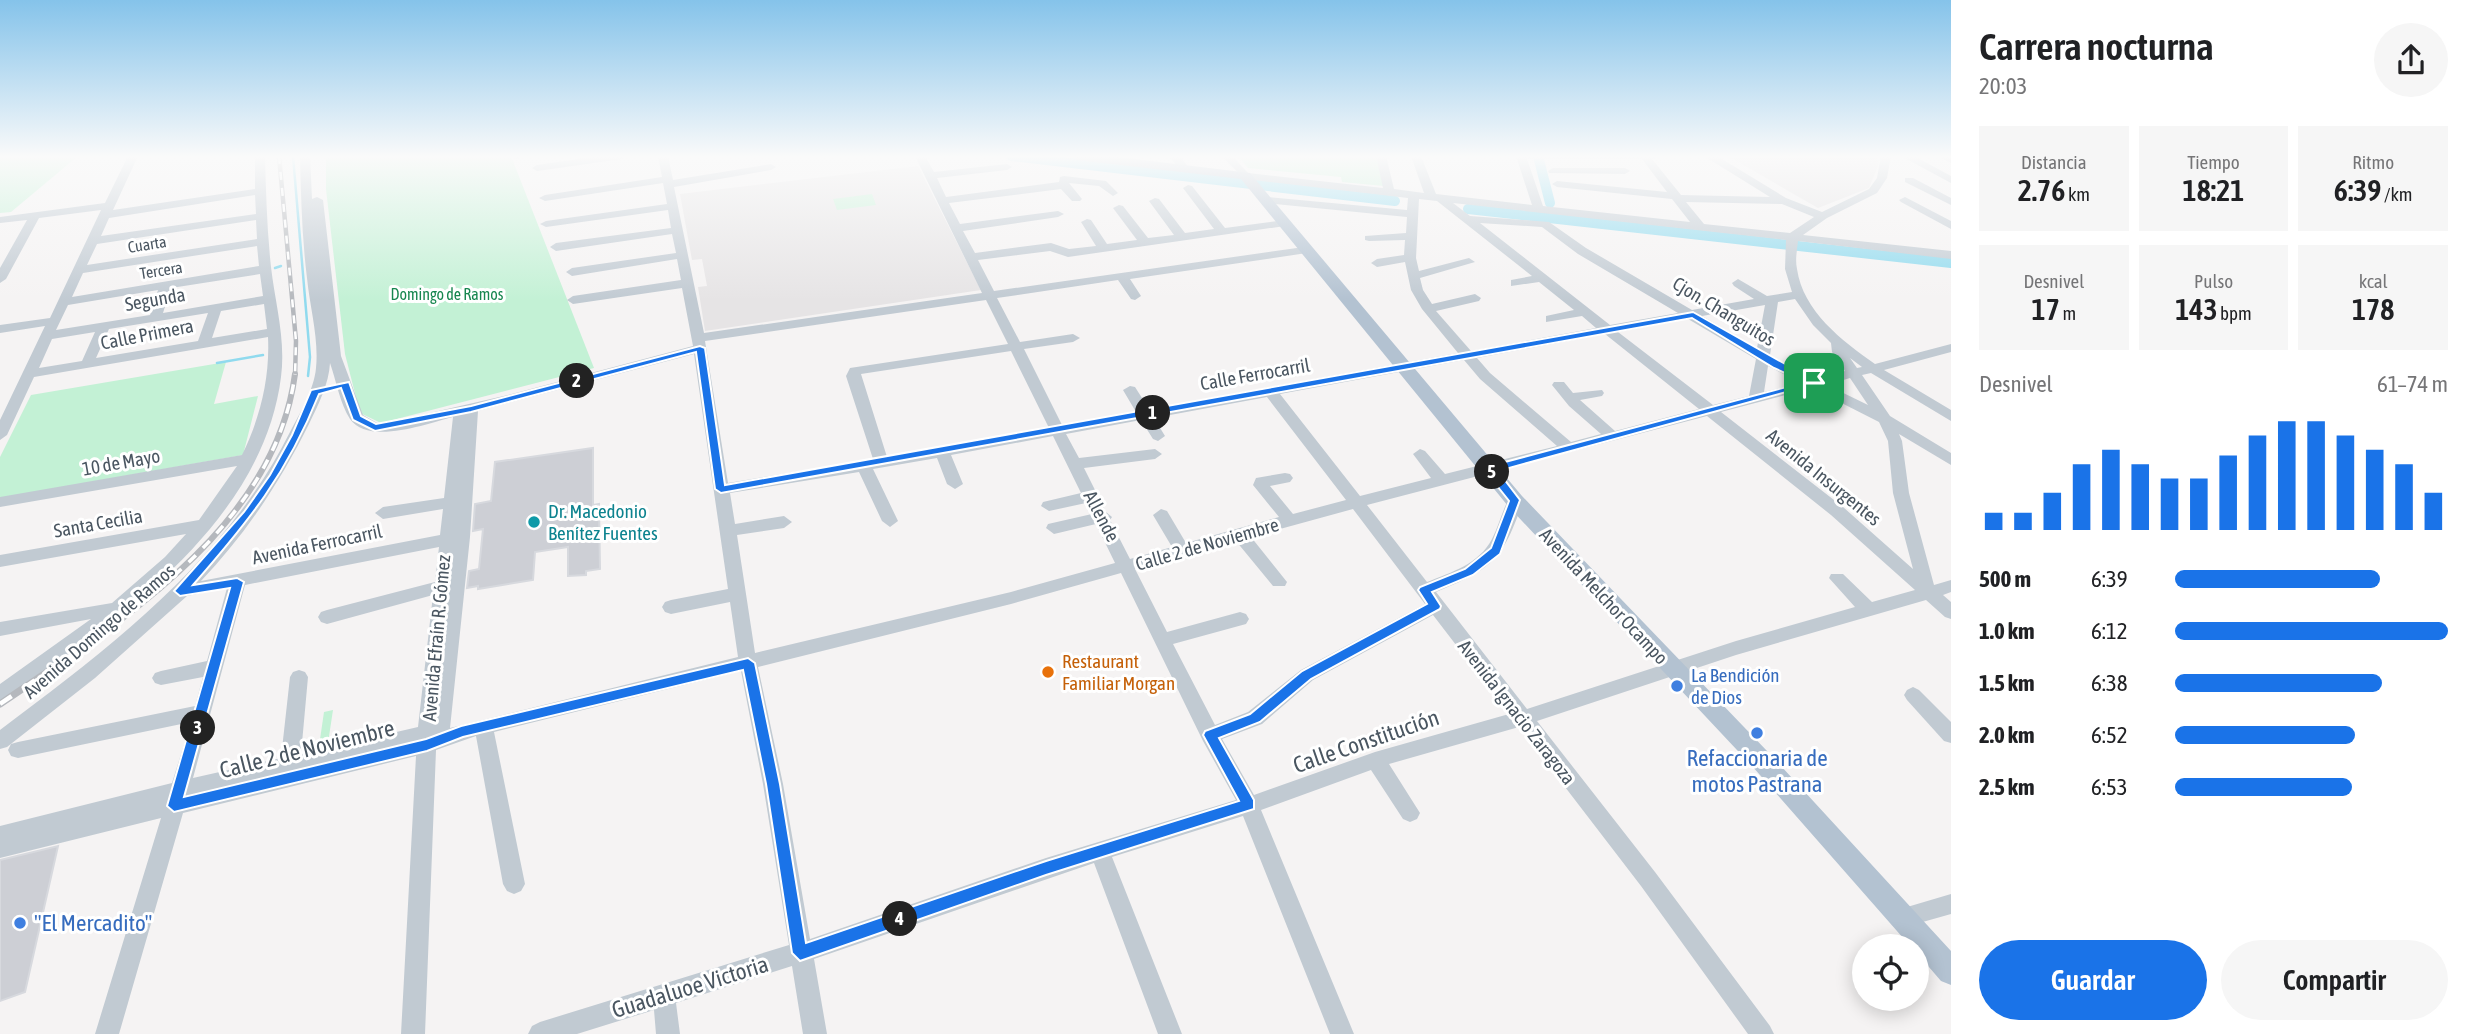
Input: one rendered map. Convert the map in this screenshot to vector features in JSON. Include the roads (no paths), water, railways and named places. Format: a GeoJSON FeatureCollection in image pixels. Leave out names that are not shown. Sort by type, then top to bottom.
{"type":"FeatureCollection","features":[{"type":"Feature","properties":{"kind":"main road","name":"Avenida Melchor Ocampo"},"geometry":{"type":"LineString","coordinates":[[1269,204],[1515,500],[1905,917],[1951,971]]}},
{"type":"Feature","properties":{"kind":"street"},"geometry":{"type":"LineString","coordinates":[[0,435],[4,416],[28,374],[110,204]]}},
{"type":"Feature","properties":{"kind":"street"},"geometry":{"type":"LineString","coordinates":[[0,220],[174,204]]}},
{"type":"Feature","properties":{"kind":"street"},"geometry":{"type":"LineString","coordinates":[[0,694],[115,609],[166,564],[204,526],[232,490],[249,459],[268,408],[275,376],[262,204]]}},
{"type":"Feature","properties":{"kind":"street","name":"Avenida Domingo de Ramos"},"geometry":{"type":"LineString","coordinates":[[0,741],[144,625],[180,591],[248,515],[275,477],[298,435],[328,357],[310,204]]}},
{"type":"Feature","properties":{"kind":"street","name":"Avenida Domingo de Ramos"},"geometry":{"type":"LineString","coordinates":[[315,204],[316,256]]}},
{"type":"Feature","properties":{"kind":"street","name":"Allende"},"geometry":{"type":"LineString","coordinates":[[945,204],[1018,347],[1056,429],[1129,567],[1210,735],[1249,805],[1342,1034]]}},
{"type":"Feature","properties":{"kind":"street"},"geometry":{"type":"LineString","coordinates":[[1157,204],[1182,238]]}},
{"type":"Feature","properties":{"kind":"street"},"geometry":{"type":"LineString","coordinates":[[1201,204],[1222,232]]}},
{"type":"Feature","properties":{"kind":"street"},"geometry":{"type":"LineString","coordinates":[[1358,204],[1413,214]]}},
{"type":"Feature","properties":{"kind":"street"},"geometry":{"type":"LineString","coordinates":[[1413,204],[1409,236],[1410,258],[1417,290],[1427,309],[1465,355],[1569,448]]}},
{"type":"Feature","properties":{"kind":"street","name":"Avenida Insurgentes"},"geometry":{"type":"LineString","coordinates":[[1445,204],[1837,511],[1951,612]]}},
{"type":"Feature","properties":{"kind":"street"},"geometry":{"type":"LineString","coordinates":[[1496,204],[1539,210],[1549,204]]}},
{"type":"Feature","properties":{"kind":"street"},"geometry":{"type":"LineString","coordinates":[[1537,204],[1539,210]]}},
{"type":"Feature","properties":{"kind":"street"},"geometry":{"type":"LineString","coordinates":[[1589,204],[1791,242],[1951,255]]}},
{"type":"Feature","properties":{"kind":"street"},"geometry":{"type":"LineString","coordinates":[[1683,204],[1700,227]]}},
{"type":"Feature","properties":{"kind":"street"},"geometry":{"type":"LineString","coordinates":[[1792,204],[1823,216]]}},
{"type":"Feature","properties":{"kind":"street"},"geometry":{"type":"LineString","coordinates":[[1791,242],[1823,216],[1846,204]]}},
{"type":"Feature","properties":{"kind":"street"},"geometry":{"type":"LineString","coordinates":[[1913,204],[1951,226]]}},
{"type":"Feature","properties":{"kind":"street"},"geometry":{"type":"LineString","coordinates":[[546,224],[673,206],[699,343],[748,663],[773,784],[815,1034]]}},
{"type":"Feature","properties":{"kind":"street"},"geometry":{"type":"LineString","coordinates":[[138,234],[150,208]]}},
{"type":"Feature","properties":{"kind":"street"},"geometry":{"type":"LineString","coordinates":[[1119,208],[1145,243]]}},
{"type":"Feature","properties":{"kind":"street"},"geometry":{"type":"LineString","coordinates":[[957,228],[1058,214]]}},
{"type":"Feature","properties":{"kind":"street"},"geometry":{"type":"LineString","coordinates":[[0,279],[36,215]]}},
{"type":"Feature","properties":{"kind":"street"},"geometry":{"type":"LineString","coordinates":[[92,241],[262,216]]}},
{"type":"Feature","properties":{"kind":"street","name":"Cjon. Changuitos"},"geometry":{"type":"LineString","coordinates":[[1466,219],[1545,224],[1582,251],[1762,357],[1885,419],[1951,460]]}},
{"type":"Feature","properties":{"kind":"street"},"geometry":{"type":"LineString","coordinates":[[1087,222],[1104,249]]}},
{"type":"Feature","properties":{"kind":"street"},"geometry":{"type":"LineString","coordinates":[[972,257],[1051,247],[1068,253],[1285,223]]}},
{"type":"Feature","properties":{"kind":"street"},"geometry":{"type":"LineString","coordinates":[[174,256],[185,227]]}},
{"type":"Feature","properties":{"kind":"street"},"geometry":{"type":"LineString","coordinates":[[556,247],[678,230]]}},
{"type":"Feature","properties":{"kind":"street"},"geometry":{"type":"LineString","coordinates":[[1369,238],[1409,236]]}},
{"type":"Feature","properties":{"kind":"street","name":"Cuarta"},"geometry":{"type":"LineString","coordinates":[[78,270],[263,242]]}},
{"type":"Feature","properties":{"kind":"street"},"geometry":{"type":"LineString","coordinates":[[1791,242],[1796,295],[1816,324],[1838,343],[1951,416]]}},
{"type":"Feature","properties":{"kind":"street"},"geometry":{"type":"LineString","coordinates":[[328,357],[345,384],[356,418],[375,428],[466,410],[699,343],[992,295],[1307,248]]}},
{"type":"Feature","properties":{"kind":"street"},"geometry":{"type":"LineString","coordinates":[[572,272],[682,255]]}},
{"type":"Feature","properties":{"kind":"street"},"geometry":{"type":"LineString","coordinates":[[1377,263],[1410,258]]}},
{"type":"Feature","properties":{"kind":"street"},"geometry":{"type":"LineString","coordinates":[[1413,276],[1469,262]]}},
{"type":"Feature","properties":{"kind":"street"},"geometry":{"type":"LineString","coordinates":[[116,294],[128,263]]}},
{"type":"Feature","properties":{"kind":"street","name":"Tercera"},"geometry":{"type":"LineString","coordinates":[[62,302],[265,269]]}},
{"type":"Feature","properties":{"kind":"street"},"geometry":{"type":"LineString","coordinates":[[1121,275],[1135,296]]}},
{"type":"Feature","properties":{"kind":"street"},"geometry":{"type":"LineString","coordinates":[[1516,283],[1542,278]]}},
{"type":"Feature","properties":{"kind":"street"},"geometry":{"type":"LineString","coordinates":[[1643,285],[1657,280]]}},
{"type":"Feature","properties":{"kind":"street"},"geometry":{"type":"LineString","coordinates":[[573,300],[688,283]]}},
{"type":"Feature","properties":{"kind":"street"},"geometry":{"type":"LineString","coordinates":[[1738,283],[1768,299],[1756,398]]}},
{"type":"Feature","properties":{"kind":"street"},"geometry":{"type":"LineString","coordinates":[[155,318],[166,285]]}},
{"type":"Feature","properties":{"kind":"street","name":"Calle Ferrocarril"},"geometry":{"type":"LineString","coordinates":[[721,489],[882,463],[1796,295]]}},
{"type":"Feature","properties":{"kind":"street"},"geometry":{"type":"LineString","coordinates":[[1427,309],[1475,298]]}},
{"type":"Feature","properties":{"kind":"street","name":"Segunda"},"geometry":{"type":"LineString","coordinates":[[46,336],[270,299]]}},
{"type":"Feature","properties":{"kind":"street"},"geometry":{"type":"LineString","coordinates":[[204,343],[216,308]]}},
{"type":"Feature","properties":{"kind":"street"},"geometry":{"type":"LineString","coordinates":[[1551,319],[1584,312]]}},
{"type":"Feature","properties":{"kind":"street"},"geometry":{"type":"LineString","coordinates":[[0,330],[53,321]]}},
{"type":"Feature","properties":{"kind":"street"},"geometry":{"type":"LineString","coordinates":[[87,364],[104,327]]}},
{"type":"Feature","properties":{"kind":"street","name":"Calle Primera"},"geometry":{"type":"LineString","coordinates":[[28,374],[273,332]]}},
{"type":"Feature","properties":{"kind":"street"},"geometry":{"type":"LineString","coordinates":[[882,463],[853,376],[855,371],[1073,338]]}},
{"type":"Feature","properties":{"kind":"street"},"geometry":{"type":"LineString","coordinates":[[1838,343],[1839,352],[1885,419],[1895,441],[1901,493],[1928,593]]}},
{"type":"Feature","properties":{"kind":"street"},"geometry":{"type":"LineString","coordinates":[[1944,350],[1951,360]]}},
{"type":"Feature","properties":{"kind":"street","name":"Calle 2 de Noviembre"},"geometry":{"type":"LineString","coordinates":[[0,848],[290,765],[484,727],[748,663],[1129,567],[1290,520],[1944,350]]}},
{"type":"Feature","properties":{"kind":"street"},"geometry":{"type":"LineString","coordinates":[[315,392],[345,384]]}},
{"type":"Feature","properties":{"kind":"street"},"geometry":{"type":"LineString","coordinates":[[1559,385],[1569,398],[1612,436]]}},
{"type":"Feature","properties":{"kind":"street"},"geometry":{"type":"LineString","coordinates":[[1130,390],[1157,436]]}},
{"type":"Feature","properties":{"kind":"street","name":"Avenida Ignacio Zaragoza"},"geometry":{"type":"LineString","coordinates":[[1270,391],[1648,879],[1762,1034]]}},
{"type":"Feature","properties":{"kind":"street"},"geometry":{"type":"LineString","coordinates":[[1569,398],[1597,393]]}},
{"type":"Feature","properties":{"kind":"street","name":"Avenida Efraín R. Gómez"},"geometry":{"type":"LineString","coordinates":[[413,1034],[440,587],[454,538],[452,502],[466,410]]}},
{"type":"Feature","properties":{"kind":"street","name":"Avenida Efraín R. Gómez"},"geometry":{"type":"LineString","coordinates":[[433,737],[466,410]]}},
{"type":"Feature","properties":{"kind":"street"},"geometry":{"type":"LineString","coordinates":[[942,451],[955,484]]}},
{"type":"Feature","properties":{"kind":"street"},"geometry":{"type":"LineString","coordinates":[[1075,464],[1155,454]]}},
{"type":"Feature","properties":{"kind":"street"},"geometry":{"type":"LineString","coordinates":[[1420,454],[1443,481]]}},
{"type":"Feature","properties":{"kind":"street","name":"10 de Mayo"},"geometry":{"type":"LineString","coordinates":[[0,502],[249,459]]}},
{"type":"Feature","properties":{"kind":"street"},"geometry":{"type":"LineString","coordinates":[[864,466],[890,521]]}},
{"type":"Feature","properties":{"kind":"street"},"geometry":{"type":"LineString","coordinates":[[1285,478],[1261,482],[1261,485],[1290,520]]}},
{"type":"Feature","properties":{"kind":"street"},"geometry":{"type":"LineString","coordinates":[[1049,506],[1092,496]]}},
{"type":"Feature","properties":{"kind":"street"},"geometry":{"type":"LineString","coordinates":[[1210,735],[1255,718],[1307,675],[1469,572],[1496,551],[1515,500]]}},
{"type":"Feature","properties":{"kind":"street"},"geometry":{"type":"LineString","coordinates":[[383,513],[452,502]]}},
{"type":"Feature","properties":{"kind":"street"},"geometry":{"type":"LineString","coordinates":[[1161,515],[1182,551]]}},
{"type":"Feature","properties":{"kind":"street"},"geometry":{"type":"LineString","coordinates":[[1054,528],[1104,517]]}},
{"type":"Feature","properties":{"kind":"street"},"geometry":{"type":"LineString","coordinates":[[727,531],[784,523]]}},
{"type":"Feature","properties":{"kind":"street","name":"Santa Cecilia"},"geometry":{"type":"LineString","coordinates":[[0,561],[204,526]]}},
{"type":"Feature","properties":{"kind":"street"},"geometry":{"type":"LineString","coordinates":[[1240,535],[1279,582]]}},
{"type":"Feature","properties":{"kind":"street","name":"Avenida Ferrocarril"},"geometry":{"type":"LineString","coordinates":[[180,591],[454,538]]}},
{"type":"Feature","properties":{"kind":"street"},"geometry":{"type":"LineString","coordinates":[[1837,578],[1869,610]]}},
{"type":"Feature","properties":{"kind":"street"},"geometry":{"type":"LineString","coordinates":[[107,1034],[203,712],[237,582]]}},
{"type":"Feature","properties":{"kind":"street","name":"Calle Constitución"},"geometry":{"type":"LineString","coordinates":[[800,953],[1249,805],[1375,760],[1522,718],[1674,669],[1951,586]]}},
{"type":"Feature","properties":{"kind":"street"},"geometry":{"type":"LineString","coordinates":[[327,617],[440,587]]}},
{"type":"Feature","properties":{"kind":"street"},"geometry":{"type":"LineString","coordinates":[[671,607],[738,594]]}},
{"type":"Feature","properties":{"kind":"street"},"geometry":{"type":"LineString","coordinates":[[0,629],[115,609]]}},
{"type":"Feature","properties":{"kind":"street"},"geometry":{"type":"LineString","coordinates":[[1163,640],[1240,620]]}},
{"type":"Feature","properties":{"kind":"street"},"geometry":{"type":"LineString","coordinates":[[161,678],[215,667]]}},
{"type":"Feature","properties":{"kind":"street"},"geometry":{"type":"LineString","coordinates":[[290,765],[299,677]]}},
{"type":"Feature","properties":{"kind":"street"},"geometry":{"type":"LineString","coordinates":[[1913,695],[1951,735]]}},
{"type":"Feature","properties":{"kind":"street"},"geometry":{"type":"LineString","coordinates":[[18,750],[203,712]]}},
{"type":"Feature","properties":{"kind":"street"},"geometry":{"type":"LineString","coordinates":[[484,727],[514,884]]}},
{"type":"Feature","properties":{"kind":"street","name":"Calle 2 de Noviembre"},"geometry":{"type":"LineString","coordinates":[[0,835],[177,798],[433,737]]}},
{"type":"Feature","properties":{"kind":"street"},"geometry":{"type":"LineString","coordinates":[[1375,760],[1410,813]]}},
{"type":"Feature","properties":{"kind":"street"},"geometry":{"type":"LineString","coordinates":[[1100,852],[1170,1034]]}},
{"type":"Feature","properties":{"kind":"street"},"geometry":{"type":"LineString","coordinates":[[1905,917],[1951,904]]}},
{"type":"Feature","properties":{"kind":"street","name":"Guadaluoe Victoria"},"geometry":{"type":"LineString","coordinates":[[540,1034],[800,953]]}},
{"type":"Feature","properties":{"kind":"street"},"geometry":{"type":"LineString","coordinates":[[664,995],[668,1034]]}},
{"type":"Feature","properties":{"kind":"waterway"},"geometry":{"type":"LineString","coordinates":[[297,204],[310,357],[308,376]]}},
{"type":"Feature","properties":{"kind":"waterway"},"geometry":{"type":"LineString","coordinates":[[1468,209],[1951,263]]}},
{"type":"Feature","properties":{"kind":"waterway"},"geometry":{"type":"LineString","coordinates":[[275,268],[281,266]]}},
{"type":"Feature","properties":{"kind":"waterway"},"geometry":{"type":"LineString","coordinates":[[217,363],[263,355]]}},
{"type":"Feature","properties":{"kind":"railway"},"geometry":{"type":"LineString","coordinates":[[283,204],[296,341],[295,376]]}},
{"type":"Feature","properties":{"kind":"railway"},"geometry":{"type":"LineString","coordinates":[[63,661],[176,574],[210,540],[240,504],[266,464],[284,421],[295,374]]}},
{"type":"Feature","properties":{"kind":"railway"},"geometry":{"type":"LineString","coordinates":[[0,704],[65,660]]}},
{"type":"Feature","properties":{"kind":"place","name":"Dr. Macedonio Benítez Fuentes"},"geometry":{"type":"Point","coordinates":[534,522]}},
{"type":"Feature","properties":{"kind":"place","name":"Restaurant Familiar Morgan"},"geometry":{"type":"Point","coordinates":[1048,672]}},
{"type":"Feature","properties":{"kind":"place","name":"La Bendición de Dios"},"geometry":{"type":"Point","coordinates":[1677,686]}},
{"type":"Feature","properties":{"kind":"place","name":"Refaccionaria de motos Pastrana"},"geometry":{"type":"Point","coordinates":[1757,733]}},
{"type":"Feature","properties":{"kind":"place","name":"\"El Mercadito\""},"geometry":{"type":"Point","coordinates":[20,923]}},
{"type":"Feature","properties":{"kind":"park label","name":"Domingo de Ramos"},"geometry":{"type":"Point","coordinates":[447,294]}}]}
